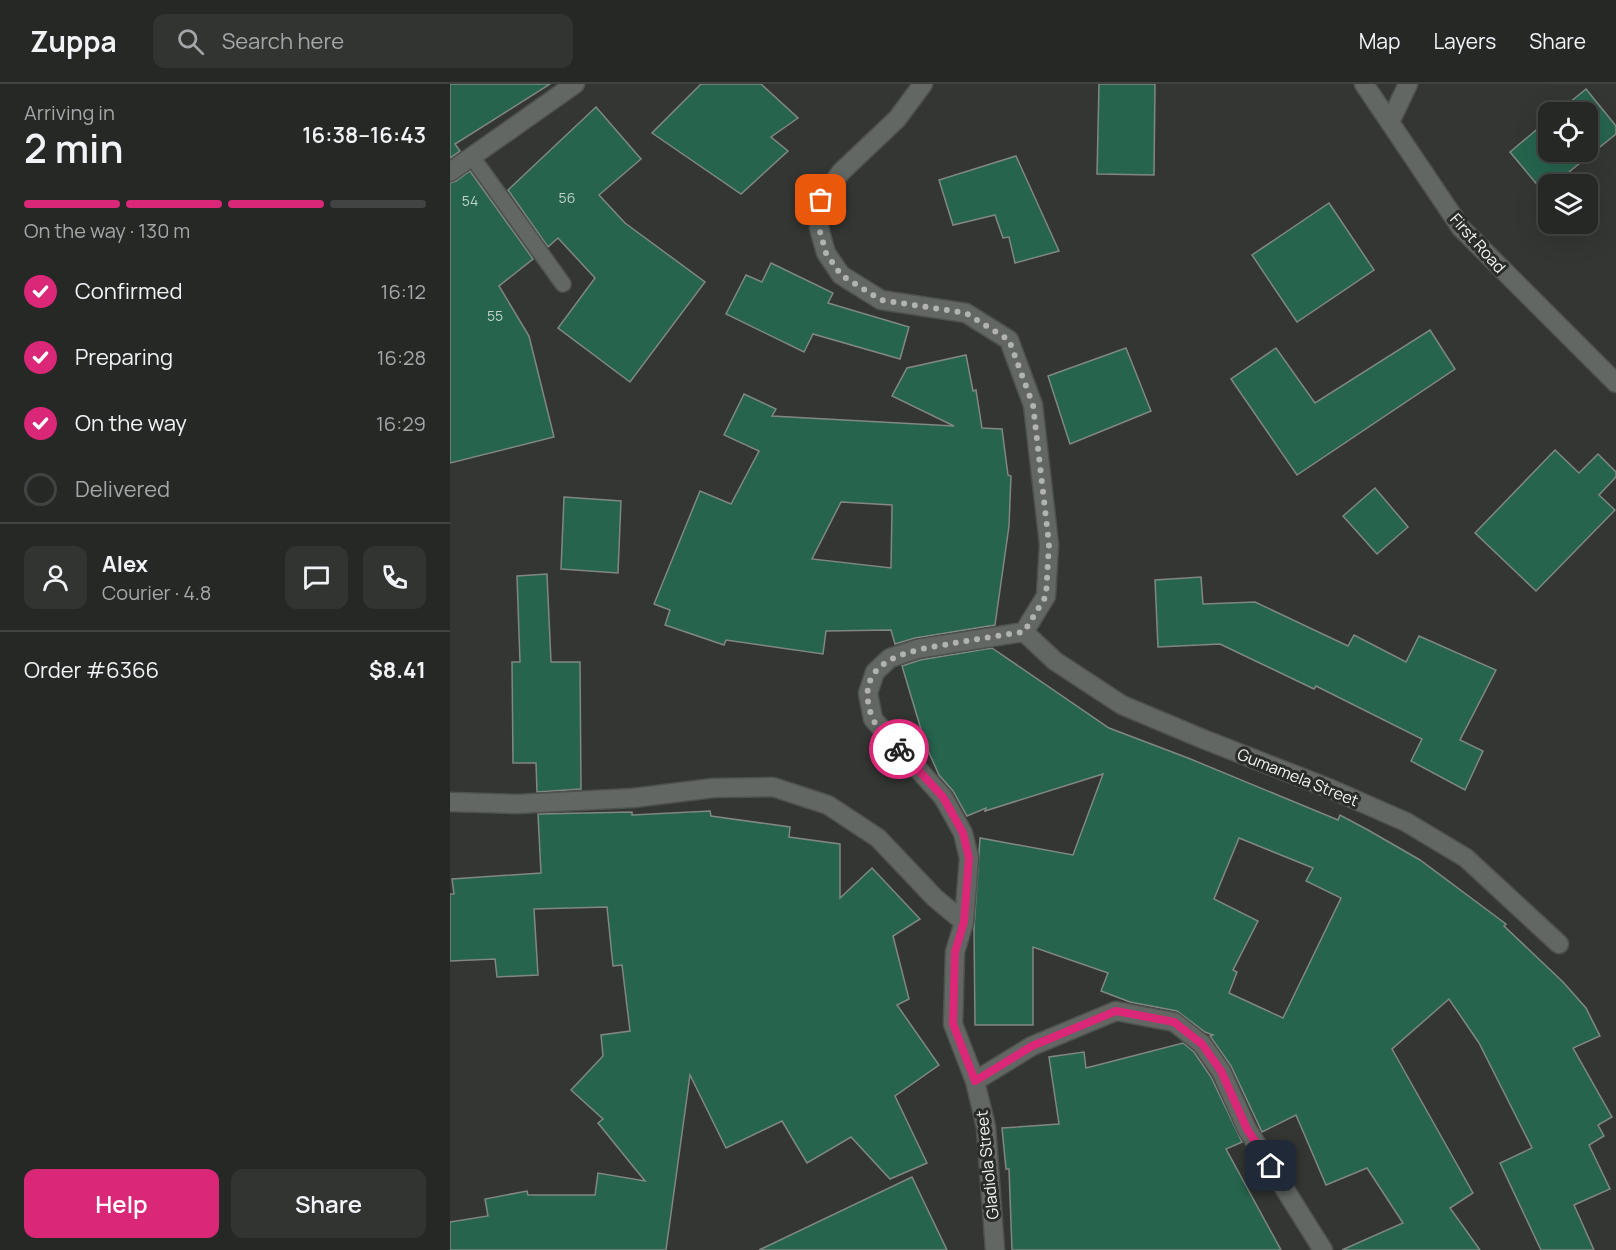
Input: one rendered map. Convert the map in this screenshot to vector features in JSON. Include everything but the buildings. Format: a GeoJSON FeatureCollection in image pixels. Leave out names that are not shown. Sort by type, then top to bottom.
{"type":"FeatureCollection","features":[{"type":"Feature","properties":{"kind":"street"},"geometry":{"type":"LineString","coordinates":[[450,172],[576,84]]}},
{"type":"Feature","properties":{"kind":"street"},"geometry":{"type":"LineString","coordinates":[[923,84],[897,118],[841,172],[821,200],[819,228],[826,253],[841,275],[881,300],[966,313],[1009,340],[1033,405],[1049,544],[1046,596],[1024,632]]}},
{"type":"Feature","properties":{"kind":"street","name":"First Road"},"geometry":{"type":"LineString","coordinates":[[1364,84],[1461,228],[1616,383]]}},
{"type":"Feature","properties":{"kind":"street"},"geometry":{"type":"LineString","coordinates":[[1390,122],[1408,84]]}},
{"type":"Feature","properties":{"kind":"street","name":"Gladiola Street"},"geometry":{"type":"LineString","coordinates":[[995,1250],[986,1127],[975,1081],[953,1024],[955,952],[964,922],[969,858],[963,833],[943,797],[873,719],[868,693],[875,672],[890,658],[917,649],[1024,632]]}},
{"type":"Feature","properties":{"kind":"street","name":"Gumamela Street"},"geometry":{"type":"LineString","coordinates":[[1024,632],[1055,661],[1122,705],[1331,789],[1406,822],[1466,858],[1559,944]]}},
{"type":"Feature","properties":{"kind":"street"},"geometry":{"type":"LineString","coordinates":[[450,802],[529,803],[633,798],[713,788],[773,787],[828,806],[878,838],[935,898],[964,922]]}},
{"type":"Feature","properties":{"kind":"street"},"geometry":{"type":"LineString","coordinates":[[975,1081],[1032,1046],[1116,1011],[1174,1022],[1202,1044],[1221,1071],[1247,1129],[1323,1250]]}},
{"type":"Feature","properties":{"kind":"lane"},"geometry":{"type":"LineString","coordinates":[[472,157],[563,284]]}},
{"type":"Feature","properties":{"kind":"way so far"},"geometry":{"type":"LineString","coordinates":[[821,200],[819,228],[826,253],[841,275],[881,300],[966,313],[1009,340],[1033,405],[1049,544],[1046,596],[1024,632],[917,649],[890,658],[875,672],[868,693],[873,719],[899,749]]}},
{"type":"Feature","properties":{"kind":"route"},"geometry":{"type":"LineString","coordinates":[[899,749],[943,797],[963,833],[969,858],[964,922],[955,952],[953,1024],[975,1081],[1032,1046],[1116,1011],[1174,1022],[1202,1044],[1221,1071],[1247,1129],[1271,1166]]}}]}
